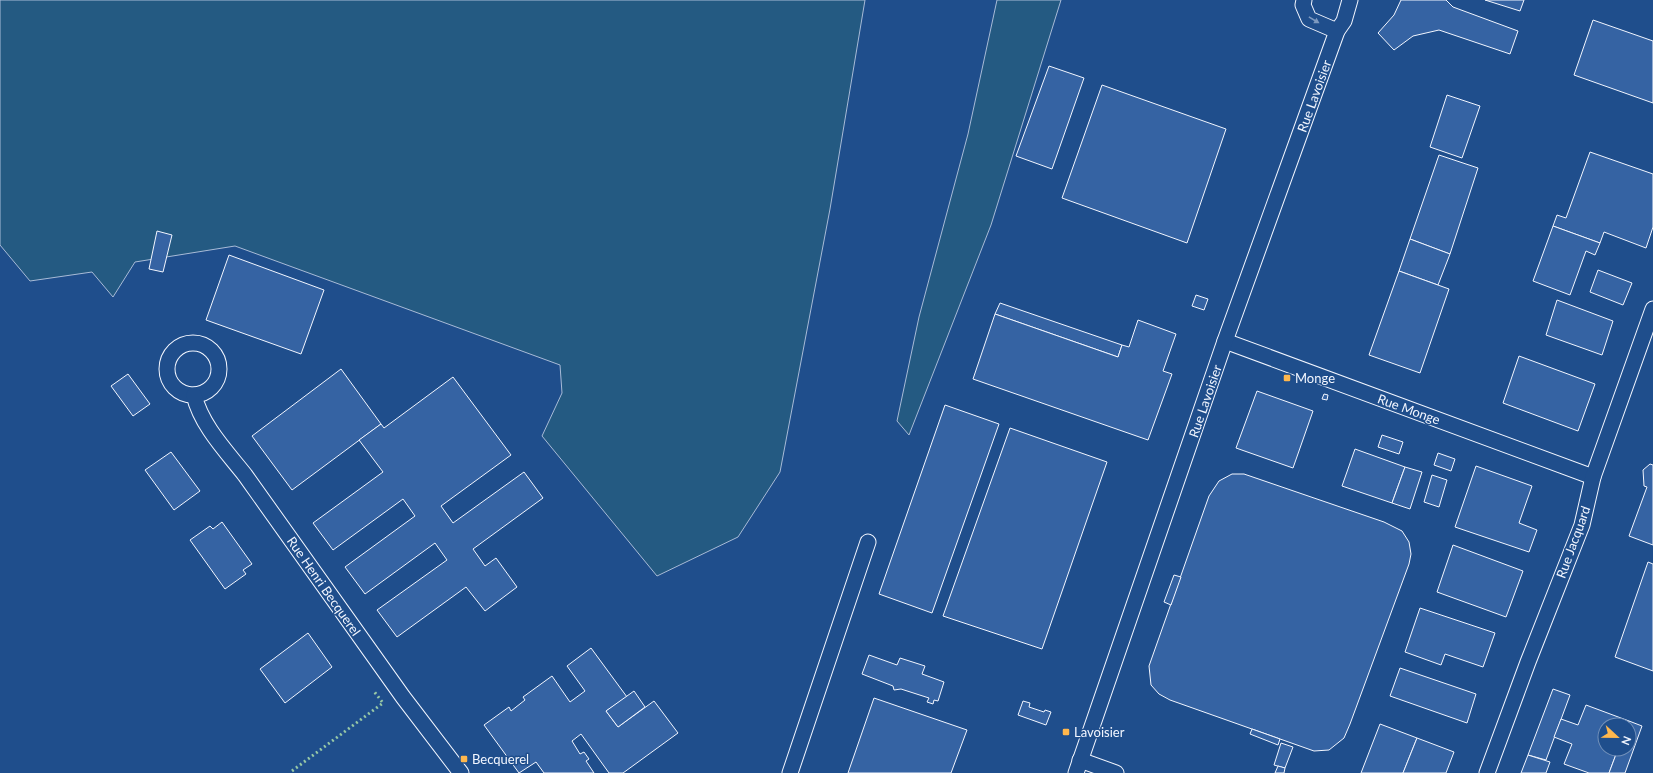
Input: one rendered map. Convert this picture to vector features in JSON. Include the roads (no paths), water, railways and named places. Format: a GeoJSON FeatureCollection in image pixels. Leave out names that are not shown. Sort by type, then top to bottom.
{"type":"FeatureCollection","features":[{"type":"Feature","properties":{"kind":"street"},"geometry":{"type":"LineString","coordinates":[[1304,0],[1303,5],[1309,18],[1337,31]]}},
{"type":"Feature","properties":{"kind":"street","name":"Rue Lavoisier"},"geometry":{"type":"LineString","coordinates":[[1078,767],[1226,340],[1337,31],[1344,21],[1350,0]]}},
{"type":"Feature","properties":{"kind":"street","name":"Rue Jacquard"},"geometry":{"type":"LineString","coordinates":[[1487,773],[1528,662],[1582,525],[1593,477],[1653,309]]}},
{"type":"Feature","properties":{"kind":"street","name":"Rue Monge"},"geometry":{"type":"LineString","coordinates":[[1226,340],[1593,477]]}},
{"type":"Feature","properties":{"kind":"street","name":"Rue Henri Becquerel"},"geometry":{"type":"LineString","coordinates":[[194,395],[202,417],[219,442],[245,475],[403,697],[461,773]]}},
{"type":"Feature","properties":{"kind":"street"},"geometry":{"type":"LineString","coordinates":[[790,773],[868,542]]}},
{"type":"Feature","properties":{"kind":"street"},"geometry":{"type":"LineString","coordinates":[[1078,767],[1116,773]]}},
{"type":"Feature","properties":{"kind":"place","name":"Monge"},"geometry":{"type":"Point","coordinates":[1287,378]}},
{"type":"Feature","properties":{"kind":"place","name":"Lavoisier"},"geometry":{"type":"Point","coordinates":[1066,732]}},
{"type":"Feature","properties":{"kind":"place","name":"Becquerel"},"geometry":{"type":"Point","coordinates":[464,759]}}]}
